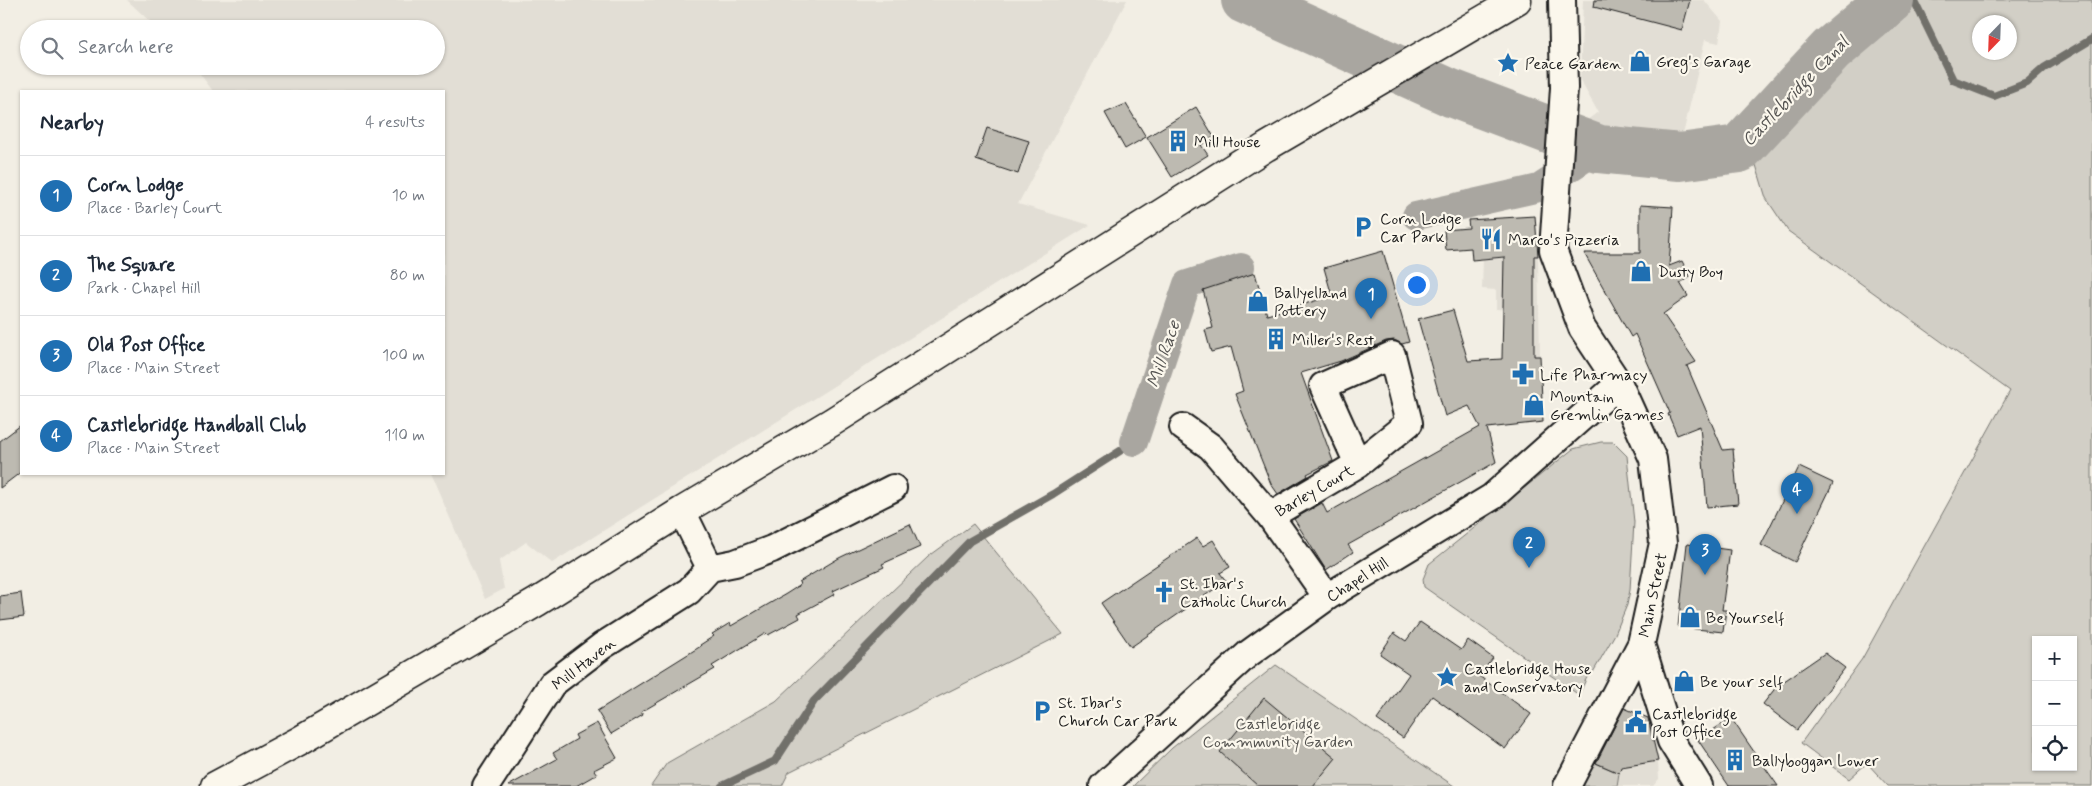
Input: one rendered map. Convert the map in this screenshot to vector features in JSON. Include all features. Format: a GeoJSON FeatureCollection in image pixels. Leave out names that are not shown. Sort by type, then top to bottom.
{"type":"FeatureCollection","features":[{"type":"Feature","properties":{"kind":"main road"},"geometry":{"type":"LineString","coordinates":[[215,786],[299,741],[537,602],[682,511],[832,422],[1180,200],[1369,85],[1517,0]]}},
{"type":"Feature","properties":{"kind":"street","name":"Main Street"},"geometry":{"type":"LineString","coordinates":[[1562,0],[1564,88],[1553,250],[1582,328],[1619,384],[1653,459],[1663,543],[1641,644],[1671,741],[1699,786]]}},
{"type":"Feature","properties":{"kind":"street","name":"Chapel Hill"},"geometry":{"type":"LineString","coordinates":[[1103,786],[1248,654],[1327,596],[1492,497],[1619,384]]}},
{"type":"Feature","properties":{"kind":"street","name":"Barley Court"},"geometry":{"type":"LineString","coordinates":[[1183,427],[1211,447],[1270,516],[1327,596]]}},
{"type":"Feature","properties":{"kind":"street","name":"Barley Court"},"geometry":{"type":"LineString","coordinates":[[1270,516],[1358,464]]}},
{"type":"Feature","properties":{"kind":"street"},"geometry":{"type":"LineString","coordinates":[[682,511],[710,568],[734,563],[772,549],[893,488]]}},
{"type":"Feature","properties":{"kind":"street","name":"Mill Haven"},"geometry":{"type":"LineString","coordinates":[[486,786],[552,684],[602,646],[689,591],[710,568]]}},
{"type":"Feature","properties":{"kind":"street"},"geometry":{"type":"LineString","coordinates":[[1567,786],[1641,644]]}},
{"type":"Feature","properties":{"kind":"shaded area"},"geometry":{"type":"Polygon","coordinates":[[[127,0],[1127,0],[1018,204],[1090,225],[552,563],[526,542],[499,561],[504,589],[485,599],[431,475],[445,475],[445,90],[212,90],[201,75],[445,75],[445,20],[148,20],[127,0]]]}},
{"type":"Feature","properties":{"kind":"shaded area","name":"Greg's Garage"},"geometry":{"type":"Polygon","coordinates":[[[1583,0],[1704,0],[1722,21],[1719,43],[1705,40],[1682,139],[1582,124],[1598,112],[1580,80],[1583,0]]]}},
{"type":"Feature","properties":{"kind":"shaded area"},"geometry":{"type":"Polygon","coordinates":[[[1538,256],[1540,356],[1510,358],[1509,310],[1496,309],[1496,290],[1482,289],[1483,259],[1538,256]]]}},
{"type":"Feature","properties":{"kind":"shaded area"},"geometry":{"type":"Polygon","coordinates":[[[1620,707],[1648,718],[1646,723],[1652,726],[1659,779],[1653,786],[1617,786],[1619,773],[1593,762],[1620,707]]]}},
{"type":"Feature","properties":{"kind":"green space"},"geometry":{"type":"Polygon","coordinates":[[[1892,0],[2092,0],[2092,786],[1888,786],[1867,763],[1849,779],[1801,743],[1862,659],[2010,391],[1788,231],[1766,198],[1756,165],[1739,149],[1892,0]]]}},
{"type":"Feature","properties":{"kind":"green space"},"geometry":{"type":"Polygon","coordinates":[[[1601,442],[1613,442],[1627,456],[1634,522],[1630,590],[1627,605],[1615,634],[1592,674],[1587,677],[1579,695],[1424,587],[1423,579],[1429,564],[1573,449],[1601,442]]]}},
{"type":"Feature","properties":{"kind":"green space"},"geometry":{"type":"Polygon","coordinates":[[[973,524],[1063,634],[789,772],[782,786],[651,786],[667,763],[776,701],[928,557],[973,524]]]}},
{"type":"Feature","properties":{"kind":"green space","name":"Castlebridge Commmunity Garden"},"geometry":{"type":"Polygon","coordinates":[[[1276,665],[1454,786],[1133,786],[1172,748],[1276,665]]]}},
{"type":"Feature","properties":{"kind":"green space"},"geometry":{"type":"Polygon","coordinates":[[[1593,762],[1619,773],[1617,786],[1580,786],[1593,762]]]}},
{"type":"Feature","properties":{"kind":"building"},"geometry":{"type":"Polygon","coordinates":[[[1595,0],[1690,0],[1682,30],[1594,7],[1595,0]]]}},
{"type":"Feature","properties":{"kind":"building"},"geometry":{"type":"Polygon","coordinates":[[[1126,104],[1146,137],[1125,149],[1105,113],[1126,104]]]}},
{"type":"Feature","properties":{"kind":"building","name":"Mill House"},"geometry":{"type":"Polygon","coordinates":[[[1196,107],[1214,137],[1201,145],[1208,155],[1172,177],[1147,137],[1196,107]]]}},
{"type":"Feature","properties":{"kind":"building"},"geometry":{"type":"Polygon","coordinates":[[[987,128],[1029,141],[1018,174],[976,160],[987,128]]]}},
{"type":"Feature","properties":{"kind":"building"},"geometry":{"type":"Polygon","coordinates":[[[1640,205],[1673,207],[1669,266],[1682,261],[1690,277],[1680,283],[1688,296],[1663,314],[1696,362],[1687,366],[1723,450],[1733,449],[1738,504],[1707,507],[1700,426],[1677,435],[1668,414],[1670,413],[1635,334],[1631,337],[1584,253],[1640,253],[1640,205]]]}},
{"type":"Feature","properties":{"kind":"building"},"geometry":{"type":"Polygon","coordinates":[[[1535,216],[1538,256],[1534,256],[1534,356],[1540,356],[1543,422],[1487,428],[1496,462],[1348,545],[1353,552],[1326,570],[1294,519],[1322,503],[1327,513],[1480,427],[1469,406],[1445,416],[1418,319],[1453,310],[1468,361],[1502,359],[1504,257],[1472,260],[1471,248],[1446,250],[1444,230],[1469,228],[1468,220],[1535,216]]]}},
{"type":"Feature","properties":{"kind":"building"},"geometry":{"type":"Polygon","coordinates":[[[1383,251],[1409,342],[1402,344],[1394,340],[1386,341],[1341,361],[1301,373],[1333,461],[1307,474],[1308,476],[1278,494],[1271,484],[1235,394],[1243,391],[1231,347],[1211,352],[1205,330],[1213,328],[1203,290],[1255,273],[1267,315],[1332,296],[1324,268],[1383,251]]]}},
{"type":"Feature","properties":{"kind":"building"},"geometry":{"type":"Polygon","coordinates":[[[20,426],[20,473],[0,488],[0,441],[20,426]]]}},
{"type":"Feature","properties":{"kind":"building"},"geometry":{"type":"Polygon","coordinates":[[[1799,467],[1833,483],[1795,562],[1761,545],[1799,467]]]}},
{"type":"Feature","properties":{"kind":"building"},"geometry":{"type":"Polygon","coordinates":[[[910,524],[920,547],[882,564],[884,567],[833,591],[835,594],[798,614],[800,618],[768,635],[766,633],[712,666],[715,669],[641,712],[643,715],[611,734],[597,711],[701,646],[714,636],[712,634],[730,623],[731,626],[786,594],[800,585],[799,582],[839,558],[910,524]]]}},
{"type":"Feature","properties":{"kind":"building","name":"St. Ibar's Catholic Church"},"geometry":{"type":"Polygon","coordinates":[[[1197,538],[1203,546],[1213,540],[1230,567],[1220,573],[1226,581],[1131,647],[1101,603],[1197,538]]]}},
{"type":"Feature","properties":{"kind":"building"},"geometry":{"type":"Polygon","coordinates":[[[1687,544],[1730,550],[1722,610],[1726,610],[1723,632],[1678,627],[1687,544]]]}},
{"type":"Feature","properties":{"kind":"building"},"geometry":{"type":"Polygon","coordinates":[[[21,593],[24,617],[0,620],[0,596],[21,593]]]}},
{"type":"Feature","properties":{"kind":"building"},"geometry":{"type":"Polygon","coordinates":[[[1420,622],[1461,650],[1468,640],[1493,658],[1479,676],[1531,714],[1505,749],[1432,696],[1403,738],[1377,720],[1409,674],[1380,654],[1394,633],[1406,641],[1420,622]]]}},
{"type":"Feature","properties":{"kind":"building"},"geometry":{"type":"Polygon","coordinates":[[[1825,653],[1845,668],[1797,730],[1763,704],[1777,686],[1825,653]]]}},
{"type":"Feature","properties":{"kind":"building"},"geometry":{"type":"Polygon","coordinates":[[[1264,698],[1336,758],[1313,786],[1258,786],[1220,752],[1264,698]]]}},
{"type":"Feature","properties":{"kind":"building"},"geometry":{"type":"Polygon","coordinates":[[[1624,708],[1648,718],[1658,761],[1621,767],[1619,773],[1596,763],[1624,708]]]}},
{"type":"Feature","properties":{"kind":"building"},"geometry":{"type":"Polygon","coordinates":[[[1731,718],[1778,786],[1729,786],[1698,740],[1731,718]]]}},
{"type":"Feature","properties":{"kind":"building"},"geometry":{"type":"Polygon","coordinates":[[[597,723],[617,758],[594,770],[597,774],[576,786],[508,786],[557,759],[553,753],[577,739],[575,735],[597,723]]]}},
{"type":"Feature","properties":{"kind":"waterway","name":"Castlebridge Canal"},"geometry":{"type":"LineString","coordinates":[[1245,0],[1451,93],[1599,149],[1680,157],[1739,149],[1831,50],[1890,0]]}},
{"type":"Feature","properties":{"kind":"waterway"},"geometry":{"type":"LineString","coordinates":[[1276,15],[1283,0]]}},
{"type":"Feature","properties":{"kind":"waterway"},"geometry":{"type":"LineString","coordinates":[[1914,0],[1953,80],[1994,96],[2027,83],[2044,68],[2092,39]]}},
{"type":"Feature","properties":{"kind":"waterway"},"geometry":{"type":"LineString","coordinates":[[1416,216],[1539,188],[1599,149]]}},
{"type":"Feature","properties":{"kind":"waterway","name":"Mill Race"},"geometry":{"type":"LineString","coordinates":[[1134,442],[1187,284],[1241,267]]}},
{"type":"Feature","properties":{"kind":"waterway"},"geometry":{"type":"LineString","coordinates":[[722,786],[775,761],[814,701],[970,541],[1053,494],[1134,442]]}},
{"type":"Feature","properties":{"kind":"place","name":"Greg's Garage"},"geometry":{"type":"Point","coordinates":[1640,61]}},
{"type":"Feature","properties":{"kind":"place","name":"Peace Garden"},"geometry":{"type":"Point","coordinates":[1508,63]}},
{"type":"Feature","properties":{"kind":"place","name":"Mill House"},"geometry":{"type":"Point","coordinates":[1178,141]}},
{"type":"Feature","properties":{"kind":"place","name":"Corn Lodge Car Park"},"geometry":{"type":"Point","coordinates":[1363,227]}},
{"type":"Feature","properties":{"kind":"place","name":"Marco's Pizzeria"},"geometry":{"type":"Point","coordinates":[1491,239]}},
{"type":"Feature","properties":{"kind":"place","name":"Dusty Boy"},"geometry":{"type":"Point","coordinates":[1641,271]}},
{"type":"Feature","properties":{"kind":"place","name":"Ballyelland Pottery"},"geometry":{"type":"Point","coordinates":[1258,301]}},
{"type":"Feature","properties":{"kind":"place","name":"Corn Lodge"},"geometry":{"type":"Point","coordinates":[1371,319]}},
{"type":"Feature","properties":{"kind":"place","name":"Miller's Rest"},"geometry":{"type":"Point","coordinates":[1276,339]}},
{"type":"Feature","properties":{"kind":"place","name":"Life Pharmacy"},"geometry":{"type":"Point","coordinates":[1523,374]}},
{"type":"Feature","properties":{"kind":"place","name":"Mountain Gremlin Games"},"geometry":{"type":"Point","coordinates":[1534,405]}},
{"type":"Feature","properties":{"kind":"place","name":"Castlebridge Handball Club"},"geometry":{"type":"Point","coordinates":[1797,514]}},
{"type":"Feature","properties":{"kind":"place","name":"The Square"},"geometry":{"type":"Point","coordinates":[1529,568]}},
{"type":"Feature","properties":{"kind":"place","name":"Old Post Office"},"geometry":{"type":"Point","coordinates":[1705,575]}},
{"type":"Feature","properties":{"kind":"place","name":"St. Ibar's Catholic Church"},"geometry":{"type":"Point","coordinates":[1164,592]}},
{"type":"Feature","properties":{"kind":"place","name":"Be Yourself"},"geometry":{"type":"Point","coordinates":[1690,617]}},
{"type":"Feature","properties":{"kind":"place","name":"Castlebridge House and Conservatory"},"geometry":{"type":"Point","coordinates":[1447,677]}},
{"type":"Feature","properties":{"kind":"place","name":"Be your self"},"geometry":{"type":"Point","coordinates":[1684,681]}},
{"type":"Feature","properties":{"kind":"place","name":"St. Ibar's Church Car Park"},"geometry":{"type":"Point","coordinates":[1042,711]}},
{"type":"Feature","properties":{"kind":"place","name":"Castlebridge Post Office"},"geometry":{"type":"Point","coordinates":[1636,722]}},
{"type":"Feature","properties":{"kind":"place","name":"Ballyboggan Lower"},"geometry":{"type":"Point","coordinates":[1735,760]}}]}
